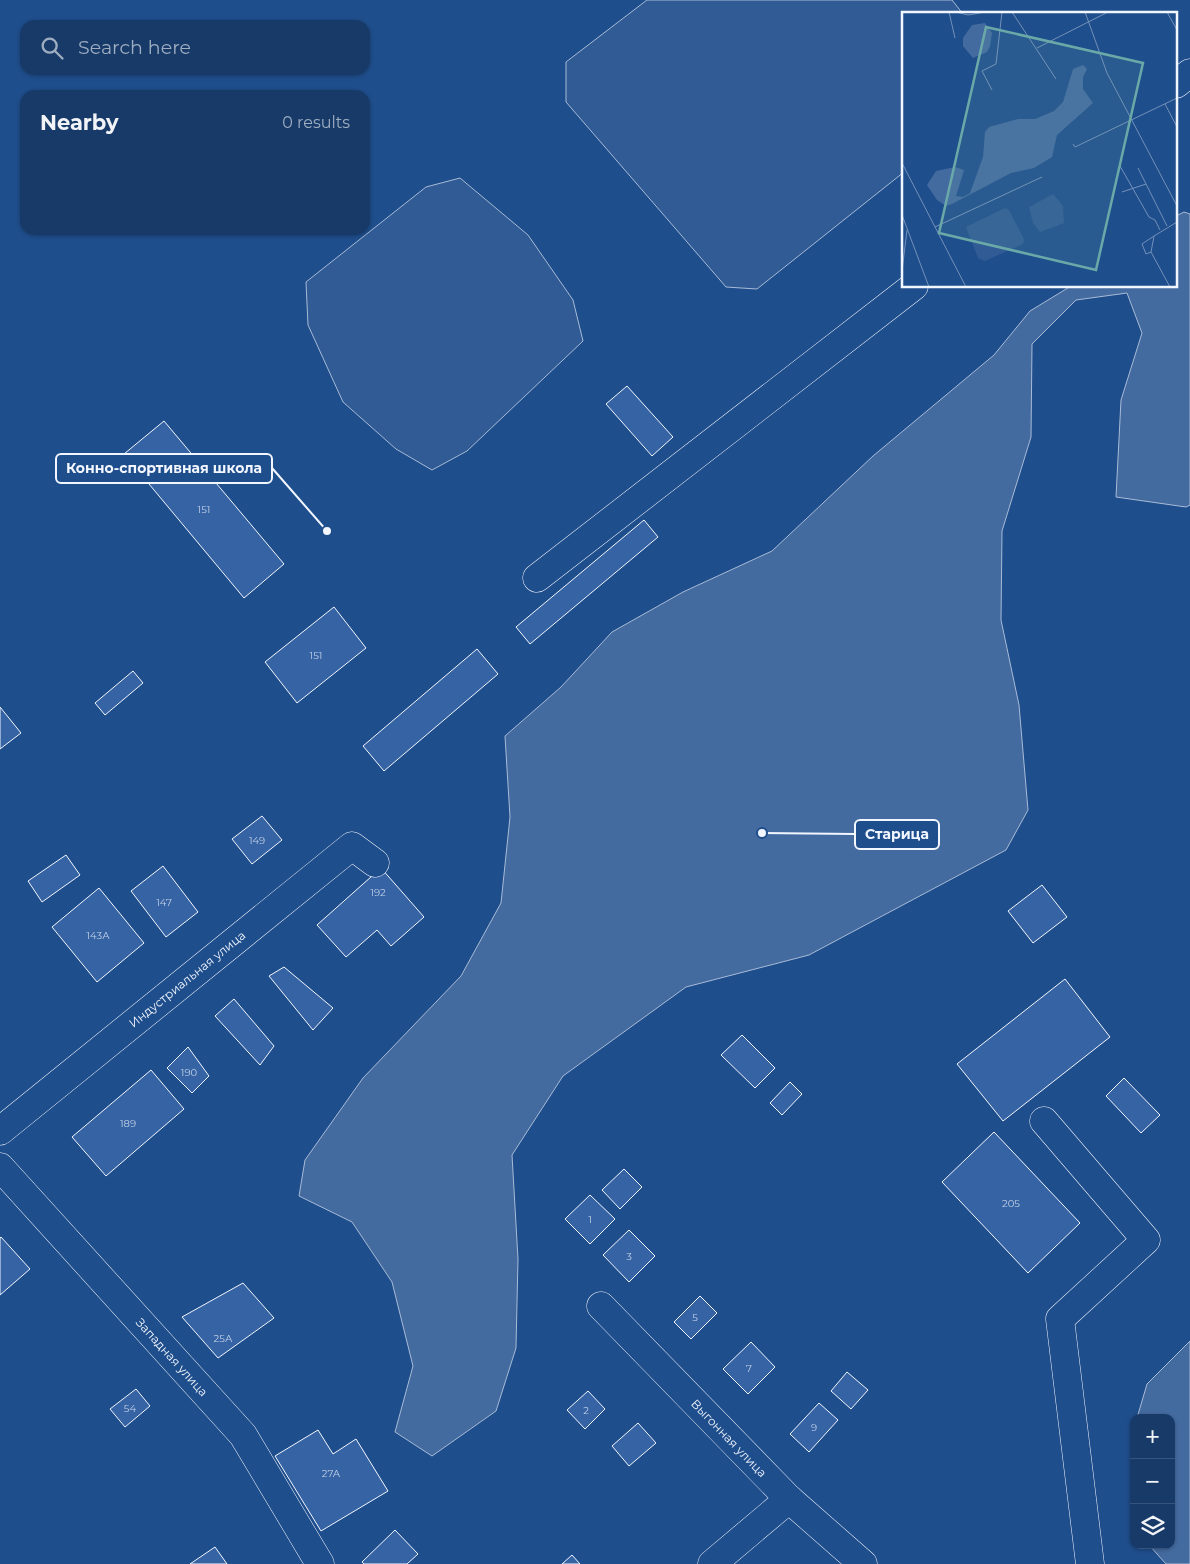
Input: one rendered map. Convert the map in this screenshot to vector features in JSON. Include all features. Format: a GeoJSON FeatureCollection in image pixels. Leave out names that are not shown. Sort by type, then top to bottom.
{"type":"FeatureCollection","features":[{"type":"Feature","properties":{"kind":"street"},"geometry":{"type":"LineString","coordinates":[[1178,82],[1190,73]]}},
{"type":"Feature","properties":{"kind":"street"},"geometry":{"type":"LineString","coordinates":[[537,578],[911,288]]}},
{"type":"Feature","properties":{"kind":"street","name":"Индустриальная улица"},"geometry":{"type":"LineString","coordinates":[[0,1131],[352,846],[375,863]]}},
{"type":"Feature","properties":{"kind":"street"},"geometry":{"type":"LineString","coordinates":[[1044,1121],[1146,1240],[1060,1319],[1090,1564]]}},
{"type":"Feature","properties":{"kind":"street","name":"Западная улица"},"geometry":{"type":"LineString","coordinates":[[0,1167],[243,1435],[320,1564]]}},
{"type":"Feature","properties":{"kind":"street","name":"Выгонная улица"},"geometry":{"type":"LineString","coordinates":[[601,1306],[789,1500],[862,1564]]}},
{"type":"Feature","properties":{"kind":"street"},"geometry":{"type":"LineString","coordinates":[[712,1564],[789,1500]]}},
{"type":"Feature","properties":{"kind":"shaded area"},"geometry":{"type":"Polygon","coordinates":[[[647,0],[952,0],[961,12],[902,12],[902,174],[757,289],[726,287],[566,102],[566,62],[647,0]]]}},
{"type":"Feature","properties":{"kind":"shaded area"},"geometry":{"type":"Polygon","coordinates":[[[460,178],[528,235],[573,300],[583,341],[467,451],[432,470],[396,449],[343,402],[308,325],[306,282],[365,235],[370,235],[370,231],[426,187],[460,178]]]}},
{"type":"Feature","properties":{"kind":"shaded area"},"geometry":{"type":"Polygon","coordinates":[[[1184,212],[1190,214],[1190,505],[1186,507],[1116,497],[1121,400],[1142,333],[1127,293],[1076,300],[1032,344],[1031,437],[1002,531],[1001,620],[1019,705],[1028,810],[1006,850],[809,955],[686,987],[563,1076],[512,1155],[518,1259],[516,1348],[496,1411],[432,1456],[395,1432],[413,1366],[392,1282],[352,1222],[299,1196],[305,1160],[363,1078],[461,976],[501,903],[510,817],[505,736],[561,687],[612,632],[683,592],[772,551],[873,456],[994,355],[1030,311],[1068,288],[1178,288],[1178,215],[1184,212]]]}},
{"type":"Feature","properties":{"kind":"shaded area"},"geometry":{"type":"Polygon","coordinates":[[[1190,1341],[1190,1564],[1166,1564],[1153,1549],[1175,1549],[1175,1414],[1138,1414],[1147,1384],[1190,1341]]]}},
{"type":"Feature","properties":{"kind":"building"},"geometry":{"type":"Polygon","coordinates":[[[627,386],[673,437],[652,456],[606,404],[627,386]]]}},
{"type":"Feature","properties":{"kind":"building"},"geometry":{"type":"Polygon","coordinates":[[[164,421],[284,564],[244,598],[124,454],[164,421]]]}},
{"type":"Feature","properties":{"kind":"building"},"geometry":{"type":"Polygon","coordinates":[[[644,520],[658,537],[530,644],[516,627],[644,520]]]}},
{"type":"Feature","properties":{"kind":"building"},"geometry":{"type":"Polygon","coordinates":[[[334,607],[366,648],[297,703],[265,662],[334,607]]]}},
{"type":"Feature","properties":{"kind":"building"},"geometry":{"type":"Polygon","coordinates":[[[477,649],[498,674],[384,771],[363,746],[477,649]]]}},
{"type":"Feature","properties":{"kind":"building"},"geometry":{"type":"Polygon","coordinates":[[[133,671],[143,683],[105,715],[95,703],[133,671]]]}},
{"type":"Feature","properties":{"kind":"building"},"geometry":{"type":"Polygon","coordinates":[[[0,707],[21,733],[0,749],[0,707]]]}},
{"type":"Feature","properties":{"kind":"building"},"geometry":{"type":"Polygon","coordinates":[[[262,816],[282,840],[252,864],[232,839],[262,816]]]}},
{"type":"Feature","properties":{"kind":"building"},"geometry":{"type":"Polygon","coordinates":[[[66,855],[80,875],[42,902],[28,881],[66,855]]]}},
{"type":"Feature","properties":{"kind":"building"},"geometry":{"type":"Polygon","coordinates":[[[163,866],[198,912],[166,937],[131,891],[163,866]]]}},
{"type":"Feature","properties":{"kind":"building"},"geometry":{"type":"Polygon","coordinates":[[[381,868],[424,917],[391,946],[377,930],[346,957],[317,925],[381,868]]]}},
{"type":"Feature","properties":{"kind":"building"},"geometry":{"type":"Polygon","coordinates":[[[1042,885],[1067,917],[1033,943],[1008,911],[1042,885]]]}},
{"type":"Feature","properties":{"kind":"building"},"geometry":{"type":"Polygon","coordinates":[[[99,888],[144,943],[97,982],[52,927],[99,888]]]}},
{"type":"Feature","properties":{"kind":"building"},"geometry":{"type":"Polygon","coordinates":[[[284,967],[333,1008],[313,1030],[269,976],[284,967]]]}},
{"type":"Feature","properties":{"kind":"building"},"geometry":{"type":"Polygon","coordinates":[[[1065,979],[1110,1037],[1003,1121],[957,1064],[1065,979]]]}},
{"type":"Feature","properties":{"kind":"building"},"geometry":{"type":"Polygon","coordinates":[[[234,999],[274,1046],[260,1065],[215,1016],[234,999]]]}},
{"type":"Feature","properties":{"kind":"building"},"geometry":{"type":"Polygon","coordinates":[[[742,1035],[775,1068],[755,1088],[721,1055],[742,1035]]]}},
{"type":"Feature","properties":{"kind":"building"},"geometry":{"type":"Polygon","coordinates":[[[188,1047],[209,1076],[192,1093],[167,1068],[188,1047]]]}},
{"type":"Feature","properties":{"kind":"building"},"geometry":{"type":"Polygon","coordinates":[[[151,1070],[184,1109],[106,1176],[72,1137],[151,1070]]]}},
{"type":"Feature","properties":{"kind":"building"},"geometry":{"type":"Polygon","coordinates":[[[1124,1078],[1160,1115],[1141,1133],[1106,1096],[1124,1078]]]}},
{"type":"Feature","properties":{"kind":"building"},"geometry":{"type":"Polygon","coordinates":[[[790,1082],[802,1094],[782,1115],[770,1103],[790,1082]]]}},
{"type":"Feature","properties":{"kind":"building"},"geometry":{"type":"Polygon","coordinates":[[[994,1132],[1080,1223],[1028,1273],[942,1182],[994,1132]]]}},
{"type":"Feature","properties":{"kind":"building"},"geometry":{"type":"Polygon","coordinates":[[[624,1169],[642,1187],[620,1209],[602,1190],[624,1169]]]}},
{"type":"Feature","properties":{"kind":"building"},"geometry":{"type":"Polygon","coordinates":[[[590,1195],[615,1219],[590,1244],[565,1219],[590,1195]]]}},
{"type":"Feature","properties":{"kind":"building"},"geometry":{"type":"Polygon","coordinates":[[[629,1230],[655,1256],[629,1282],[603,1255],[629,1230]]]}},
{"type":"Feature","properties":{"kind":"building"},"geometry":{"type":"Polygon","coordinates":[[[0,1238],[30,1269],[0,1295],[0,1238]]]}},
{"type":"Feature","properties":{"kind":"building"},"geometry":{"type":"Polygon","coordinates":[[[243,1283],[274,1318],[218,1358],[182,1317],[243,1283]]]}},
{"type":"Feature","properties":{"kind":"building"},"geometry":{"type":"Polygon","coordinates":[[[700,1296],[717,1313],[691,1339],[674,1322],[700,1296]]]}},
{"type":"Feature","properties":{"kind":"building"},"geometry":{"type":"Polygon","coordinates":[[[751,1342],[775,1367],[748,1394],[723,1369],[751,1342]]]}},
{"type":"Feature","properties":{"kind":"building"},"geometry":{"type":"Polygon","coordinates":[[[847,1372],[868,1390],[851,1409],[831,1391],[847,1372]]]}},
{"type":"Feature","properties":{"kind":"building"},"geometry":{"type":"Polygon","coordinates":[[[136,1389],[150,1406],[125,1427],[110,1409],[136,1389]]]}},
{"type":"Feature","properties":{"kind":"building"},"geometry":{"type":"Polygon","coordinates":[[[588,1391],[605,1409],[585,1429],[567,1410],[588,1391]]]}},
{"type":"Feature","properties":{"kind":"building"},"geometry":{"type":"Polygon","coordinates":[[[819,1403],[838,1420],[809,1452],[790,1434],[819,1403]]]}},
{"type":"Feature","properties":{"kind":"building"},"geometry":{"type":"Polygon","coordinates":[[[638,1423],[656,1443],[629,1466],[612,1446],[638,1423]]]}},
{"type":"Feature","properties":{"kind":"building"},"geometry":{"type":"Polygon","coordinates":[[[318,1430],[333,1454],[356,1439],[388,1491],[321,1531],[275,1456],[318,1430]]]}},
{"type":"Feature","properties":{"kind":"building"},"geometry":{"type":"Polygon","coordinates":[[[395,1530],[418,1554],[407,1564],[364,1564],[362,1562],[395,1530]]]}},
{"type":"Feature","properties":{"kind":"building"},"geometry":{"type":"Polygon","coordinates":[[[215,1547],[227,1564],[190,1564],[215,1547]]]}},
{"type":"Feature","properties":{"kind":"building"},"geometry":{"type":"Polygon","coordinates":[[[572,1555],[580,1564],[562,1564],[572,1555]]]}},
{"type":"Feature","properties":{"kind":"place","name":"Конно-спортивная школа"},"geometry":{"type":"Point","coordinates":[327,531]}},
{"type":"Feature","properties":{"kind":"place","name":"Старица"},"geometry":{"type":"Point","coordinates":[762,833]}}]}
